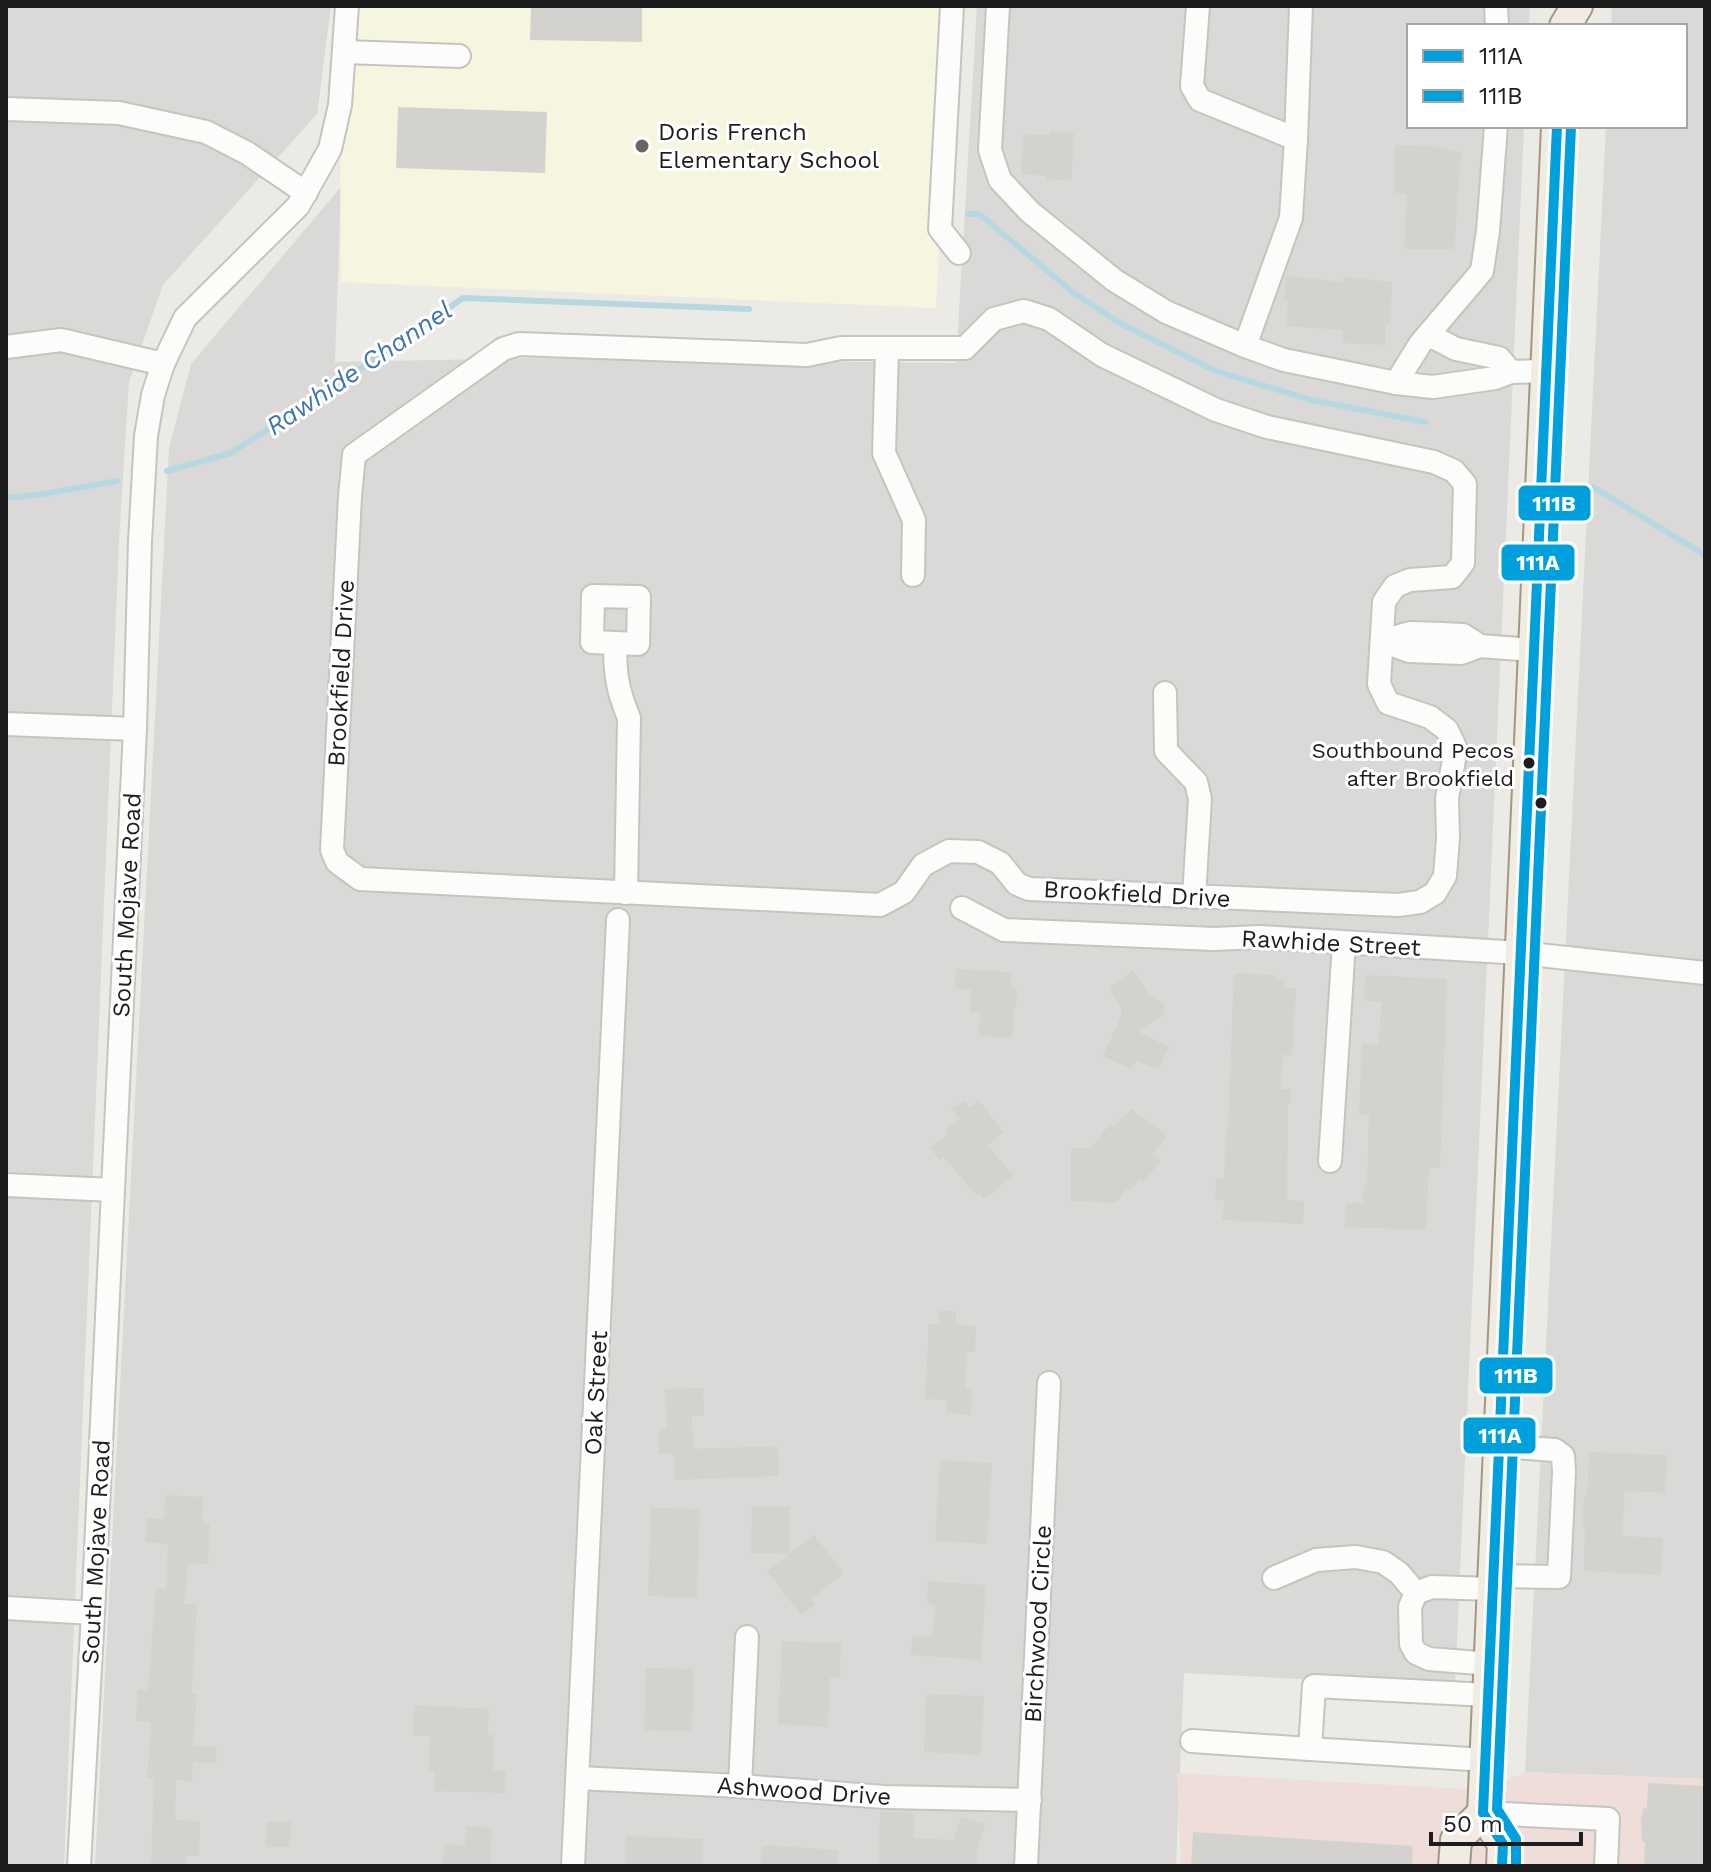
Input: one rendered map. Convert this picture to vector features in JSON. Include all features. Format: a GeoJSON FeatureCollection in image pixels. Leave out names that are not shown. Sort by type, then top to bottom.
{"type":"FeatureCollection","features":[{"type":"Feature","properties":{"kind":"main road"},"geometry":{"type":"LineString","coordinates":[[1566,24],[1577,6]]}},
{"type":"Feature","properties":{"kind":"main road"},"geometry":{"type":"LineString","coordinates":[[1502,1866],[1503,1844],[1483,1813],[1557,128]]}},
{"type":"Feature","properties":{"kind":"main road"},"geometry":{"type":"LineString","coordinates":[[1454,1866],[1456,1840],[1483,1813]]}},
{"type":"Feature","properties":{"kind":"street","name":"South Mojave Road"},"geometry":{"type":"LineString","coordinates":[[79,1866],[135,729],[146,436],[153,395],[163,364],[185,318],[298,206],[330,149],[340,105],[347,6]]}},
{"type":"Feature","properties":{"kind":"street"},"geometry":{"type":"LineString","coordinates":[[952,6],[940,229],[959,253]]}},
{"type":"Feature","properties":{"kind":"street"},"geometry":{"type":"LineString","coordinates":[[998,6],[990,150],[1000,180],[1030,212],[1114,280],[1166,312],[1284,360],[1396,383],[1433,387],[1495,378],[1511,372],[1546,371]]}},
{"type":"Feature","properties":{"kind":"street"},"geometry":{"type":"LineString","coordinates":[[1198,6],[1192,86],[1200,100],[1296,139]]}},
{"type":"Feature","properties":{"kind":"street"},"geometry":{"type":"LineString","coordinates":[[1245,346],[1291,218],[1301,6]]}},
{"type":"Feature","properties":{"kind":"street"},"geometry":{"type":"LineString","coordinates":[[344,52],[459,56]]}},
{"type":"Feature","properties":{"kind":"street"},"geometry":{"type":"LineString","coordinates":[[6,109],[119,113],[206,132],[247,153],[306,193]]}},
{"type":"Feature","properties":{"kind":"street"},"geometry":{"type":"LineString","coordinates":[[1396,383],[1420,344],[1482,271],[1496,128]]}},
{"type":"Feature","properties":{"kind":"street","name":"Brookfield Drive"},"geometry":{"type":"LineString","coordinates":[[1024,311],[1049,319],[1102,355],[1216,410],[1267,427],[1434,462],[1454,471],[1465,484],[1463,563],[1452,577],[1410,580],[1395,586],[1384,602],[1379,684],[1388,703],[1430,717],[1447,730],[1456,749],[1447,798],[1445,876],[1435,893],[1420,902],[1398,905],[1029,889],[1017,884],[1000,863],[978,852],[949,851],[923,865],[904,892],[880,905],[360,879],[337,862],[332,850],[354,455],[503,349],[519,344],[807,355],[841,348],[887,349],[965,348],[994,319],[1024,311]]}},
{"type":"Feature","properties":{"kind":"street"},"geometry":{"type":"LineString","coordinates":[[1429,335],[1456,349],[1499,358],[1511,372]]}},
{"type":"Feature","properties":{"kind":"street"},"geometry":{"type":"LineString","coordinates":[[6,347],[61,340],[163,364]]}},
{"type":"Feature","properties":{"kind":"street"},"geometry":{"type":"LineString","coordinates":[[887,349],[884,453],[914,520],[913,575]]}},
{"type":"Feature","properties":{"kind":"street"},"geometry":{"type":"LineString","coordinates":[[1449,385],[1456,349]]}},
{"type":"Feature","properties":{"kind":"street"},"geometry":{"type":"LineString","coordinates":[[1382,641],[1410,633],[1423,642],[1463,635],[1480,646],[1534,650]]}},
{"type":"Feature","properties":{"kind":"street"},"geometry":{"type":"LineString","coordinates":[[615,643],[619,693],[629,718],[626,893]]}},
{"type":"Feature","properties":{"kind":"street"},"geometry":{"type":"LineString","coordinates":[[1165,693],[1166,751],[1196,782],[1200,799],[1194,897]]}},
{"type":"Feature","properties":{"kind":"street"},"geometry":{"type":"LineString","coordinates":[[6,724],[135,729]]}},
{"type":"Feature","properties":{"kind":"street","name":"Rawhide Street"},"geometry":{"type":"LineString","coordinates":[[962,908],[1004,930],[1214,939],[1260,937],[1521,953],[1705,973]]}},
{"type":"Feature","properties":{"kind":"street","name":"Oak Street"},"geometry":{"type":"LineString","coordinates":[[573,1866],[618,920]]}},
{"type":"Feature","properties":{"kind":"street"},"geometry":{"type":"LineString","coordinates":[[1330,1161],[1344,943]]}},
{"type":"Feature","properties":{"kind":"street"},"geometry":{"type":"LineString","coordinates":[[6,1185],[113,1190]]}},
{"type":"Feature","properties":{"kind":"street","name":"Birchwood Circle"},"geometry":{"type":"LineString","coordinates":[[1026,1866],[1049,1383]]}},
{"type":"Feature","properties":{"kind":"street"},"geometry":{"type":"LineString","coordinates":[[1490,1664],[1429,1659],[1416,1653],[1411,1644],[1410,1607],[1416,1593],[1432,1587],[1559,1577],[1563,1456],[1555,1450],[1499,1446]]}},
{"type":"Feature","properties":{"kind":"street"},"geometry":{"type":"LineString","coordinates":[[1274,1578],[1316,1560],[1356,1557],[1383,1562],[1399,1573],[1416,1593]]}},
{"type":"Feature","properties":{"kind":"street"},"geometry":{"type":"LineString","coordinates":[[6,1608],[93,1613]]}},
{"type":"Feature","properties":{"kind":"street"},"geometry":{"type":"LineString","coordinates":[[740,1786],[747,1637]]}},
{"type":"Feature","properties":{"kind":"street"},"geometry":{"type":"LineString","coordinates":[[1310,1749],[1314,1686],[1488,1695]]}},
{"type":"Feature","properties":{"kind":"street"},"geometry":{"type":"LineString","coordinates":[[1192,1741],[1486,1760]]}},
{"type":"Feature","properties":{"kind":"street","name":"Ashwood Drive"},"geometry":{"type":"LineString","coordinates":[[578,1778],[885,1797],[1030,1800]]}},
{"type":"Feature","properties":{"kind":"street"},"geometry":{"type":"LineString","coordinates":[[1483,1813],[1608,1819],[1606,1866]]}},
{"type":"Feature","properties":{"kind":"shaded area"},"geometry":{"type":"Polygon","coordinates":[[[6,6],[331,6],[317,114],[163,285],[129,382],[119,541],[64,1866],[6,1866],[6,6]]]}},
{"type":"Feature","properties":{"kind":"shaded area","name":"Doris French Elementary School"},"geometry":{"type":"Polygon","coordinates":[[[347,6],[951,6],[936,308],[341,282],[340,105],[347,6]]]}},
{"type":"Feature","properties":{"kind":"shaded area"},"geometry":{"type":"Polygon","coordinates":[[[977,6],[1530,6],[1529,24],[1407,24],[1407,128],[1524,128],[1455,1687],[1184,1673],[1176,1866],[95,1866],[169,448],[191,364],[341,187],[335,362],[529,358],[956,363],[977,6]]]}},
{"type":"Feature","properties":{"kind":"shaded area"},"geometry":{"type":"Polygon","coordinates":[[[1612,6],[1705,6],[1705,1779],[1525,1772],[1606,128],[1687,128],[1687,24],[1611,24],[1612,6]]]}},
{"type":"Feature","properties":{"kind":"shaded area"},"geometry":{"type":"Polygon","coordinates":[[[1525,1772],[1705,1779],[1705,1866],[1181,1866],[1177,1773],[1484,1790],[1525,1772]]]}},
{"type":"Feature","properties":{"kind":"building"},"geometry":{"type":"Polygon","coordinates":[[[531,6],[642,6],[642,42],[530,40],[531,6]]]}},
{"type":"Feature","properties":{"kind":"building"},"geometry":{"type":"Polygon","coordinates":[[[398,107],[547,112],[545,173],[396,168],[398,107]]]}},
{"type":"Feature","properties":{"kind":"building"},"geometry":{"type":"Polygon","coordinates":[[[1050,132],[1074,133],[1071,181],[1021,174],[1023,134],[1050,135],[1050,132]]]}},
{"type":"Feature","properties":{"kind":"building"},"geometry":{"type":"Polygon","coordinates":[[[1395,145],[1430,146],[1461,152],[1454,249],[1404,249],[1407,194],[1395,193],[1395,145]]]}},
{"type":"Feature","properties":{"kind":"building"},"geometry":{"type":"Polygon","coordinates":[[[1286,276],[1343,282],[1344,277],[1392,282],[1390,325],[1385,325],[1385,345],[1342,343],[1343,330],[1286,326],[1286,276]]]}},
{"type":"Feature","properties":{"kind":"building"},"geometry":{"type":"Polygon","coordinates":[[[956,969],[1011,972],[1011,988],[1017,988],[1012,1038],[979,1036],[980,1012],[970,1012],[971,990],[955,989],[956,969]]]}},
{"type":"Feature","properties":{"kind":"building"},"geometry":{"type":"Polygon","coordinates":[[[1133,970],[1150,996],[1164,1003],[1165,1014],[1138,1032],[1169,1047],[1158,1070],[1136,1061],[1131,1069],[1103,1056],[1121,1017],[1121,1009],[1109,988],[1133,970]]]}},
{"type":"Feature","properties":{"kind":"building"},"geometry":{"type":"Polygon","coordinates":[[[1234,973],[1276,975],[1276,980],[1285,980],[1285,987],[1296,988],[1292,1055],[1283,1055],[1281,1089],[1291,1089],[1291,1104],[1288,1104],[1287,1200],[1304,1201],[1303,1224],[1222,1220],[1224,1200],[1215,1200],[1216,1179],[1224,1179],[1234,973]]]}},
{"type":"Feature","properties":{"kind":"building"},"geometry":{"type":"Polygon","coordinates":[[[1365,975],[1447,979],[1440,1168],[1429,1168],[1426,1230],[1345,1227],[1346,1203],[1363,1203],[1364,1185],[1367,1185],[1369,1115],[1359,1115],[1362,1044],[1379,1045],[1381,1002],[1364,1001],[1365,975]]]}},
{"type":"Feature","properties":{"kind":"building"},"geometry":{"type":"Polygon","coordinates":[[[964,1101],[970,1108],[979,1101],[1004,1133],[987,1145],[1013,1175],[984,1199],[980,1194],[976,1195],[944,1157],[940,1160],[930,1148],[948,1134],[945,1130],[960,1119],[951,1108],[964,1101]]]}},
{"type":"Feature","properties":{"kind":"building"},"geometry":{"type":"Polygon","coordinates":[[[1131,1109],[1167,1135],[1152,1155],[1160,1161],[1144,1182],[1139,1179],[1130,1191],[1126,1189],[1117,1203],[1071,1201],[1071,1148],[1091,1148],[1110,1124],[1114,1127],[1131,1109]]]}},
{"type":"Feature","properties":{"kind":"building"},"geometry":{"type":"Polygon","coordinates":[[[939,1311],[956,1311],[956,1325],[976,1326],[975,1352],[967,1352],[965,1388],[973,1389],[971,1415],[947,1413],[947,1400],[925,1399],[929,1324],[939,1324],[939,1311]]]}},
{"type":"Feature","properties":{"kind":"building"},"geometry":{"type":"Polygon","coordinates":[[[703,1388],[704,1416],[692,1416],[693,1449],[778,1446],[779,1476],[675,1480],[674,1454],[659,1454],[658,1429],[667,1429],[665,1389],[703,1388]]]}},
{"type":"Feature","properties":{"kind":"building"},"geometry":{"type":"Polygon","coordinates":[[[1589,1452],[1667,1455],[1665,1493],[1625,1491],[1622,1536],[1663,1538],[1661,1575],[1584,1571],[1585,1527],[1582,1527],[1589,1452]]]}},
{"type":"Feature","properties":{"kind":"building"},"geometry":{"type":"Polygon","coordinates":[[[940,1460],[992,1463],[987,1544],[935,1541],[940,1460]]]}},
{"type":"Feature","properties":{"kind":"building"},"geometry":{"type":"Polygon","coordinates":[[[165,1495],[203,1497],[202,1523],[210,1523],[208,1564],[188,1563],[185,1604],[197,1604],[192,1693],[197,1694],[193,1746],[217,1747],[216,1763],[193,1762],[192,1781],[176,1780],[175,1820],[200,1821],[199,1856],[186,1856],[186,1866],[151,1866],[154,1778],[147,1778],[151,1722],[136,1721],[138,1690],[148,1690],[156,1589],[166,1589],[168,1544],[146,1542],[147,1518],[164,1519],[165,1495]]]}},
{"type":"Feature","properties":{"kind":"building"},"geometry":{"type":"Polygon","coordinates":[[[752,1506],[790,1507],[790,1554],[751,1553],[752,1506]]]}},
{"type":"Feature","properties":{"kind":"building"},"geometry":{"type":"Polygon","coordinates":[[[651,1508],[700,1509],[697,1598],[648,1596],[651,1508]]]}},
{"type":"Feature","properties":{"kind":"building"},"geometry":{"type":"Polygon","coordinates":[[[814,1535],[844,1573],[811,1599],[815,1604],[801,1615],[767,1571],[814,1535]]]}},
{"type":"Feature","properties":{"kind":"building"},"geometry":{"type":"Polygon","coordinates":[[[928,1581],[986,1585],[981,1660],[911,1655],[913,1635],[933,1636],[935,1605],[927,1604],[928,1581]]]}},
{"type":"Feature","properties":{"kind":"building"},"geometry":{"type":"Polygon","coordinates":[[[782,1641],[841,1643],[840,1678],[830,1677],[828,1727],[778,1724],[782,1641]]]}},
{"type":"Feature","properties":{"kind":"building"},"geometry":{"type":"Polygon","coordinates":[[[646,1668],[694,1669],[692,1731],[644,1730],[646,1668]]]}},
{"type":"Feature","properties":{"kind":"building"},"geometry":{"type":"Polygon","coordinates":[[[926,1694],[984,1696],[981,1755],[924,1752],[926,1694]]]}},
{"type":"Feature","properties":{"kind":"building"},"geometry":{"type":"Polygon","coordinates":[[[414,1705],[489,1709],[488,1735],[494,1735],[493,1771],[506,1771],[505,1793],[434,1791],[435,1771],[429,1771],[430,1736],[413,1735],[414,1705]]]}},
{"type":"Feature","properties":{"kind":"building"},"geometry":{"type":"Polygon","coordinates":[[[1648,1783],[1705,1786],[1705,1866],[1644,1866],[1645,1842],[1642,1842],[1641,1817],[1643,1808],[1647,1809],[1648,1783]]]}},
{"type":"Feature","properties":{"kind":"building"},"geometry":{"type":"Polygon","coordinates":[[[880,1811],[914,1813],[914,1838],[954,1840],[961,1817],[985,1824],[977,1866],[878,1866],[880,1811]]]}},
{"type":"Feature","properties":{"kind":"building"},"geometry":{"type":"Polygon","coordinates":[[[267,1822],[291,1822],[290,1847],[266,1847],[267,1822]]]}},
{"type":"Feature","properties":{"kind":"building"},"geometry":{"type":"Polygon","coordinates":[[[466,1826],[492,1828],[490,1866],[443,1866],[444,1844],[465,1845],[466,1826]]]}},
{"type":"Feature","properties":{"kind":"building"},"geometry":{"type":"Polygon","coordinates":[[[1193,1832],[1413,1846],[1412,1866],[1191,1866],[1193,1832]]]}},
{"type":"Feature","properties":{"kind":"building"},"geometry":{"type":"Polygon","coordinates":[[[626,1836],[703,1839],[702,1866],[625,1866],[626,1836]]]}},
{"type":"Feature","properties":{"kind":"building"},"geometry":{"type":"Polygon","coordinates":[[[762,1845],[838,1850],[837,1866],[760,1866],[762,1845]]]}},
{"type":"Feature","properties":{"kind":"waterway","name":"Rawhide Channel"},"geometry":{"type":"LineString","coordinates":[[968,214],[979,214],[1074,293],[1118,322],[1216,371],[1311,400],[1426,422]]}},
{"type":"Feature","properties":{"kind":"waterway","name":"Rawhide Channel"},"geometry":{"type":"LineString","coordinates":[[167,471],[231,453],[463,298],[749,309]]}},
{"type":"Feature","properties":{"kind":"waterway","name":"Rawhide Channel"},"geometry":{"type":"LineString","coordinates":[[6,498],[117,481]]}},
{"type":"Feature","properties":{"kind":"waterway","name":"Rawhide Channel"},"geometry":{"type":"LineString","coordinates":[[1593,487],[1705,555]]}},
{"type":"Feature","properties":{"kind":"transit line","name":"111A"},"geometry":{"type":"LineString","coordinates":[[1502,1866],[1503,1844],[1483,1813],[1557,128]]}},
{"type":"Feature","properties":{"kind":"transit line","name":"111B"},"geometry":{"type":"LineString","coordinates":[[1516,1866],[1516,1839],[1497,1809],[1571,128]]}},
{"type":"Feature","properties":{"kind":"place","name":"Doris French Elementary School"},"geometry":{"type":"Point","coordinates":[642,146]}},
{"type":"Feature","properties":{"kind":"place","name":"Southbound Pecos after Brookfield"},"geometry":{"type":"Point","coordinates":[1529,763]}}]}
